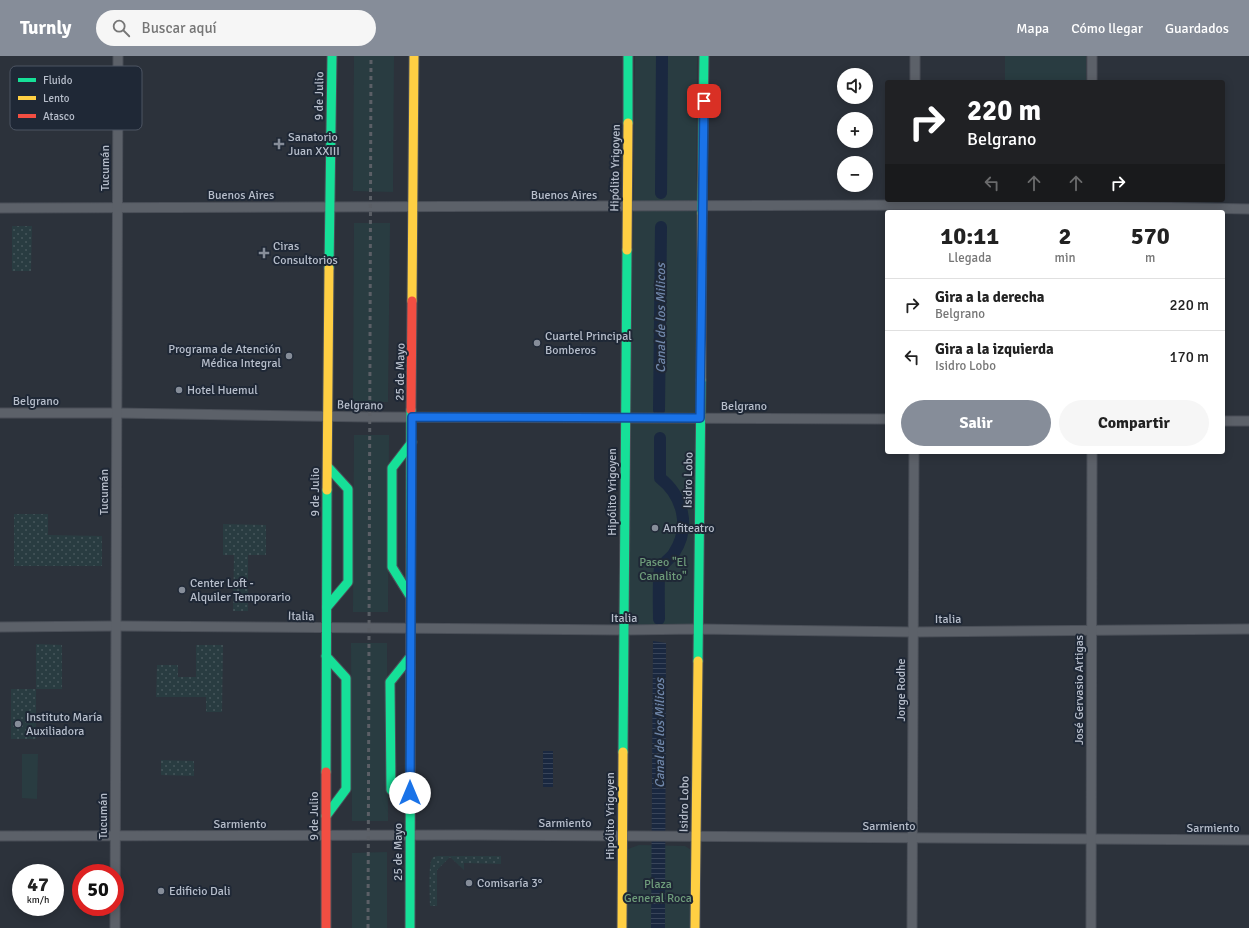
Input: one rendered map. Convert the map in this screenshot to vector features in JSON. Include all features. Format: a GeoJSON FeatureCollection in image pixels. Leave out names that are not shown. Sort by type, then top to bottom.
{"type":"FeatureCollection","features":[{"type":"Feature","properties":{"kind":"street","name":"Tucumán"},"geometry":{"type":"LineString","coordinates":[[118,56],[118,66]]}},
{"type":"Feature","properties":{"kind":"street","name":"9 de Julio"},"geometry":{"type":"LineString","coordinates":[[326,928],[327,416],[332,56]]}},
{"type":"Feature","properties":{"kind":"street","name":"25 de Mayo"},"geometry":{"type":"LineString","coordinates":[[410,928],[410,596],[414,56]]}},
{"type":"Feature","properties":{"kind":"street","name":"Hipólito Yrigoyen"},"geometry":{"type":"LineString","coordinates":[[622,928],[628,56]]}},
{"type":"Feature","properties":{"kind":"street","name":"Isidro Lobo"},"geometry":{"type":"LineString","coordinates":[[695,928],[704,56]]}},
{"type":"Feature","properties":{"kind":"street"},"geometry":{"type":"LineString","coordinates":[[915,56],[915,80]]}},
{"type":"Feature","properties":{"kind":"street"},"geometry":{"type":"LineString","coordinates":[[1092,56],[1092,80]]}},
{"type":"Feature","properties":{"kind":"street","name":"Tucumán"},"geometry":{"type":"LineString","coordinates":[[115,928],[118,130]]}},
{"type":"Feature","properties":{"kind":"street","name":"Buenos Aires"},"geometry":{"type":"LineString","coordinates":[[0,208],[329,206],[1092,206],[1249,209]]}},
{"type":"Feature","properties":{"kind":"street","name":"Belgrano"},"geometry":{"type":"LineString","coordinates":[[0,413],[412,417],[885,419]]}},
{"type":"Feature","properties":{"kind":"street"},"geometry":{"type":"LineString","coordinates":[[1225,421],[1249,421]]}},
{"type":"Feature","properties":{"kind":"street"},"geometry":{"type":"LineString","coordinates":[[410,596],[392,567],[392,468],[412,442]]}},
{"type":"Feature","properties":{"kind":"street","name":"Jorge Rodhe"},"geometry":{"type":"LineString","coordinates":[[912,928],[914,454]]}},
{"type":"Feature","properties":{"kind":"street","name":"José Gervasio Artigas"},"geometry":{"type":"LineString","coordinates":[[1091,928],[1092,454]]}},
{"type":"Feature","properties":{"kind":"street"},"geometry":{"type":"LineString","coordinates":[[327,607],[348,582],[348,489],[328,467]]}},
{"type":"Feature","properties":{"kind":"street","name":"Italia"},"geometry":{"type":"LineString","coordinates":[[0,626],[624,630],[698,629],[913,632],[1249,629]]}},
{"type":"Feature","properties":{"kind":"street"},"geometry":{"type":"LineString","coordinates":[[326,656],[346,678],[346,789],[326,816]]}},
{"type":"Feature","properties":{"kind":"street"},"geometry":{"type":"LineString","coordinates":[[410,657],[390,682],[392,790],[410,807]]}},
{"type":"Feature","properties":{"kind":"street","name":"Sarmiento"},"geometry":{"type":"LineString","coordinates":[[0,836],[410,835],[1249,840]]}},
{"type":"Feature","properties":{"kind":"green space"},"geometry":{"type":"Polygon","coordinates":[[[354,56],[394,56],[393,192],[353,191],[354,56]]]}},
{"type":"Feature","properties":{"kind":"green space","name":"Paseo \"El Canalito\""},"geometry":{"type":"Polygon","coordinates":[[[635,56],[697,56],[695,630],[629,625],[635,56]]]}},
{"type":"Feature","properties":{"kind":"green space"},"geometry":{"type":"Polygon","coordinates":[[[1005,56],[1086,56],[1086,80],[1005,80],[1005,56]]]}},
{"type":"Feature","properties":{"kind":"green space"},"geometry":{"type":"Polygon","coordinates":[[[354,223],[390,223],[388,402],[353,402],[354,223]]]}},
{"type":"Feature","properties":{"kind":"green space"},"geometry":{"type":"Polygon","coordinates":[[[12,226],[32,226],[31,271],[12,271],[12,226]]]}},
{"type":"Feature","properties":{"kind":"green space"},"geometry":{"type":"Polygon","coordinates":[[[354,435],[389,435],[388,612],[353,612],[354,435]]]}},
{"type":"Feature","properties":{"kind":"green space"},"geometry":{"type":"Polygon","coordinates":[[[14,514],[48,514],[48,535],[102,536],[102,566],[14,566],[14,514]]]}},
{"type":"Feature","properties":{"kind":"green space"},"geometry":{"type":"Polygon","coordinates":[[[223,524],[266,525],[266,555],[248,555],[248,611],[233,611],[234,555],[223,555],[223,524]]]}},
{"type":"Feature","properties":{"kind":"green space"},"geometry":{"type":"Polygon","coordinates":[[[351,643],[387,643],[388,821],[352,821],[351,643]]]}},
{"type":"Feature","properties":{"kind":"green space"},"geometry":{"type":"Polygon","coordinates":[[[36,644],[62,645],[62,689],[36,689],[36,644]]]}},
{"type":"Feature","properties":{"kind":"green space"},"geometry":{"type":"Polygon","coordinates":[[[196,645],[223,645],[222,712],[206,712],[206,697],[156,697],[157,665],[178,665],[178,677],[196,677],[196,645]]]}},
{"type":"Feature","properties":{"kind":"green space"},"geometry":{"type":"Polygon","coordinates":[[[11,689],[36,689],[36,739],[11,739],[11,689]]]}},
{"type":"Feature","properties":{"kind":"green space"},"geometry":{"type":"Polygon","coordinates":[[[22,754],[38,754],[37,799],[22,798],[22,754]]]}},
{"type":"Feature","properties":{"kind":"green space"},"geometry":{"type":"Polygon","coordinates":[[[161,760],[194,761],[194,776],[161,775],[161,760]]]}},
{"type":"Feature","properties":{"kind":"green space","name":"Plaza General Roca"},"geometry":{"type":"Polygon","coordinates":[[[639,845],[685,846],[691,850],[691,928],[625,928],[628,849],[639,845]]]}},
{"type":"Feature","properties":{"kind":"green space"},"geometry":{"type":"Polygon","coordinates":[[[387,852],[387,928],[352,928],[352,853],[387,852]]]}},
{"type":"Feature","properties":{"kind":"green space"},"geometry":{"type":"Polygon","coordinates":[[[501,856],[501,864],[464,863],[464,870],[450,857],[437,870],[437,906],[430,906],[431,862],[433,857],[501,856]]]}},
{"type":"Feature","properties":{"kind":"water"},"geometry":{"type":"Polygon","coordinates":[[[653,641],[666,643],[665,928],[651,928],[653,641]]]}},
{"type":"Feature","properties":{"kind":"water"},"geometry":{"type":"Polygon","coordinates":[[[543,751],[553,751],[553,787],[543,787],[543,751]]]}},
{"type":"Feature","properties":{"kind":"waterway","name":"Canal de los Milicos"},"geometry":{"type":"LineString","coordinates":[[661,193],[662,56]]}},
{"type":"Feature","properties":{"kind":"waterway","name":"Canal de los Milicos"},"geometry":{"type":"LineString","coordinates":[[659,410],[661,227]]}},
{"type":"Feature","properties":{"kind":"waterway","name":"Canal de los Milicos"},"geometry":{"type":"LineString","coordinates":[[659,619],[659,572],[663,565],[673,555],[679,543],[683,523],[679,503],[668,485],[660,478],[660,438]]}},
{"type":"Feature","properties":{"kind":"railway"},"geometry":{"type":"LineString","coordinates":[[368,928],[371,56]]}},
{"type":"Feature","properties":{"kind":"traffic: fast"},"geometry":{"type":"LineString","coordinates":[[329,268],[332,56]]}},
{"type":"Feature","properties":{"kind":"traffic: fast"},"geometry":{"type":"LineString","coordinates":[[628,56],[628,123]]}},
{"type":"Feature","properties":{"kind":"traffic: fast"},"geometry":{"type":"LineString","coordinates":[[702,213],[704,56]]}},
{"type":"Feature","properties":{"kind":"traffic: fast"},"geometry":{"type":"LineString","coordinates":[[623,752],[627,250]]}},
{"type":"Feature","properties":{"kind":"traffic: fast"},"geometry":{"type":"LineString","coordinates":[[698,661],[701,380]]}},
{"type":"Feature","properties":{"kind":"traffic: fast"},"geometry":{"type":"LineString","coordinates":[[410,928],[411,410]]}},
{"type":"Feature","properties":{"kind":"traffic: fast"},"geometry":{"type":"LineString","coordinates":[[410,596],[392,567],[392,468],[412,442]]}},
{"type":"Feature","properties":{"kind":"traffic: fast"},"geometry":{"type":"LineString","coordinates":[[327,607],[348,582],[348,489],[328,467]]}},
{"type":"Feature","properties":{"kind":"traffic: fast"},"geometry":{"type":"LineString","coordinates":[[326,772],[327,490]]}},
{"type":"Feature","properties":{"kind":"traffic: fast"},"geometry":{"type":"LineString","coordinates":[[326,656],[346,678],[346,789],[326,816]]}},
{"type":"Feature","properties":{"kind":"traffic: fast"},"geometry":{"type":"LineString","coordinates":[[410,657],[390,682],[391,790],[410,807]]}},
{"type":"Feature","properties":{"kind":"traffic: slow"},"geometry":{"type":"LineString","coordinates":[[412,301],[414,56]]}},
{"type":"Feature","properties":{"kind":"traffic: slow"},"geometry":{"type":"LineString","coordinates":[[627,250],[628,123]]}},
{"type":"Feature","properties":{"kind":"traffic: slow"},"geometry":{"type":"LineString","coordinates":[[701,380],[702,213]]}},
{"type":"Feature","properties":{"kind":"traffic: slow"},"geometry":{"type":"LineString","coordinates":[[327,490],[329,268]]}},
{"type":"Feature","properties":{"kind":"traffic: slow"},"geometry":{"type":"LineString","coordinates":[[695,928],[698,661]]}},
{"type":"Feature","properties":{"kind":"traffic: slow"},"geometry":{"type":"LineString","coordinates":[[622,928],[623,752]]}},
{"type":"Feature","properties":{"kind":"traffic: jam"},"geometry":{"type":"LineString","coordinates":[[411,410],[412,301]]}},
{"type":"Feature","properties":{"kind":"traffic: jam"},"geometry":{"type":"LineString","coordinates":[[326,772],[326,928]]}},
{"type":"Feature","properties":{"kind":"place","name":"Sanatorio Juan XXIII"},"geometry":{"type":"Point","coordinates":[279,144]}},
{"type":"Feature","properties":{"kind":"place","name":"Ciras Consultorios"},"geometry":{"type":"Point","coordinates":[264,253]}},
{"type":"Feature","properties":{"kind":"place","name":"Cuartel Principal Bomberos"},"geometry":{"type":"Point","coordinates":[537,343]}},
{"type":"Feature","properties":{"kind":"place","name":"Programa de Atención Médica Integral"},"geometry":{"type":"Point","coordinates":[289,356]}},
{"type":"Feature","properties":{"kind":"place","name":"Hotel Huemul"},"geometry":{"type":"Point","coordinates":[179,390]}},
{"type":"Feature","properties":{"kind":"place","name":"Anfiteatro"},"geometry":{"type":"Point","coordinates":[655,528]}},
{"type":"Feature","properties":{"kind":"place","name":"Center Loft - Alquiler Temporario"},"geometry":{"type":"Point","coordinates":[182,590]}},
{"type":"Feature","properties":{"kind":"place","name":"Instituto María Auxiliadora"},"geometry":{"type":"Point","coordinates":[18,724]}},
{"type":"Feature","properties":{"kind":"place","name":"Comisaría 3°"},"geometry":{"type":"Point","coordinates":[469,883]}},
{"type":"Feature","properties":{"kind":"place","name":"Edificio Dali"},"geometry":{"type":"Point","coordinates":[161,891]}},
{"type":"Feature","properties":{"kind":"route"},"geometry":{"type":"LineString","coordinates":[[410,793],[412,417],[700,418],[704,101]]}}]}
